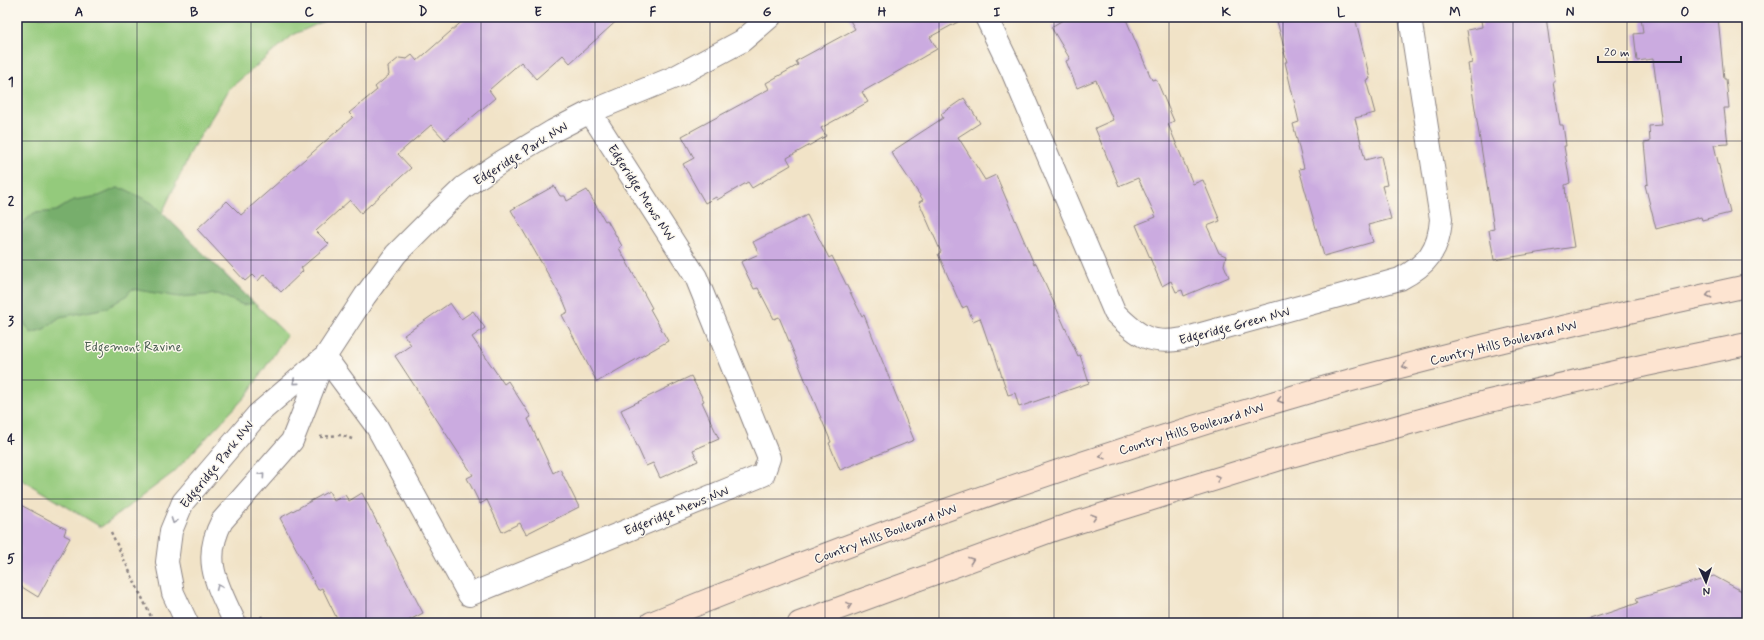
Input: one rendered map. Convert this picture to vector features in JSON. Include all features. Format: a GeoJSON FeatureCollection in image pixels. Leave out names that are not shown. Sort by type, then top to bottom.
{"type":"FeatureCollection","features":[{"type":"Feature","properties":{"kind":"main road","name":"Country Hills Boulevard NW"},"geometry":{"type":"LineString","coordinates":[[651,623],[751,583],[914,522],[1082,462],[1283,399],[1404,366],[1571,325],[1747,286]]}},
{"type":"Feature","properties":{"kind":"main road"},"geometry":{"type":"LineString","coordinates":[[799,623],[1056,529],[1277,460],[1485,402],[1646,365],[1747,344]]}},
{"type":"Feature","properties":{"kind":"street","name":"Edgeridge Park NW"},"geometry":{"type":"LineString","coordinates":[[234,623],[213,572],[211,557],[215,536],[222,521],[292,441],[325,357],[365,296],[396,254],[464,187],[503,161],[554,130],[590,112],[675,77],[742,41],[770,17]]}},
{"type":"Feature","properties":{"kind":"street","name":"Edgeridge Green NW"},"geometry":{"type":"LineString","coordinates":[[986,17],[1012,71],[1115,313],[1141,335],[1154,341],[1168,342],[1400,279],[1413,272],[1426,262],[1435,249],[1440,236],[1442,219],[1410,17]]}},
{"type":"Feature","properties":{"kind":"street","name":"Edgeridge Mews NW"},"geometry":{"type":"LineString","coordinates":[[325,357],[377,427],[469,595],[764,475],[769,458],[696,277],[590,112]]}},
{"type":"Feature","properties":{"kind":"street","name":"Edgeridge Park NW"},"geometry":{"type":"LineString","coordinates":[[187,623],[173,593],[168,562],[171,531],[183,502],[258,414],[325,357]]}},
{"type":"Feature","properties":{"kind":"path"},"geometry":{"type":"LineString","coordinates":[[315,440],[331,435],[341,435],[355,441]]}},
{"type":"Feature","properties":{"kind":"path"},"geometry":{"type":"LineString","coordinates":[[111,532],[154,623]]}},
{"type":"Feature","properties":{"kind":"path"},"geometry":{"type":"LineString","coordinates":[[257,609],[264,623]]}},
{"type":"Feature","properties":{"kind":"green space","name":"Edgemont Ravine"},"geometry":{"type":"Polygon","coordinates":[[[17,17],[333,17],[293,35],[229,89],[193,148],[162,213],[287,335],[246,396],[174,472],[101,527],[17,477],[17,17]]]}},
{"type":"Feature","properties":{"kind":"green space"},"geometry":{"type":"Polygon","coordinates":[[[117,188],[125,189],[152,203],[254,303],[243,305],[218,294],[179,297],[132,289],[126,296],[107,308],[60,317],[44,329],[31,333],[17,315],[17,228],[34,213],[56,211],[74,200],[99,196],[117,188]]]}},
{"type":"Feature","properties":{"kind":"building"},"geometry":{"type":"Polygon","coordinates":[[[467,17],[621,17],[570,63],[563,55],[536,79],[521,62],[489,90],[495,98],[445,140],[431,125],[398,154],[411,168],[361,213],[350,200],[316,231],[329,244],[301,268],[303,271],[281,292],[264,274],[258,281],[252,275],[245,281],[197,229],[227,201],[241,215],[353,117],[349,113],[377,90],[375,87],[389,75],[388,67],[399,58],[407,59],[412,55],[417,61],[467,17]]]}},
{"type":"Feature","properties":{"kind":"building"},"geometry":{"type":"Polygon","coordinates":[[[848,17],[967,17],[930,37],[937,49],[862,92],[868,102],[821,128],[826,136],[787,158],[791,165],[752,188],[748,182],[717,200],[716,197],[705,203],[683,164],[694,158],[682,136],[769,89],[766,83],[798,65],[796,61],[855,29],[848,17]]]}},
{"type":"Feature","properties":{"kind":"building"},"geometry":{"type":"Polygon","coordinates":[[[1068,17],[1125,17],[1152,80],[1156,79],[1174,121],[1168,124],[1193,184],[1203,180],[1220,221],[1207,226],[1219,253],[1226,256],[1224,265],[1229,277],[1184,296],[1182,290],[1176,292],[1171,281],[1162,286],[1136,225],[1156,217],[1138,178],[1119,186],[1095,128],[1113,120],[1096,80],[1077,88],[1066,61],[1070,59],[1051,27],[1068,17]]]}},
{"type":"Feature","properties":{"kind":"building"},"geometry":{"type":"Polygon","coordinates":[[[1276,17],[1355,17],[1370,79],[1366,80],[1375,113],[1355,118],[1365,160],[1381,156],[1387,185],[1382,186],[1391,219],[1368,225],[1373,242],[1324,256],[1299,169],[1304,168],[1293,124],[1299,122],[1285,62],[1287,62],[1285,52],[1276,17]]]}},
{"type":"Feature","properties":{"kind":"building"},"geometry":{"type":"Polygon","coordinates":[[[1485,17],[1546,17],[1555,82],[1553,82],[1560,125],[1563,125],[1566,146],[1564,146],[1570,183],[1565,185],[1566,199],[1574,247],[1494,260],[1489,230],[1494,229],[1468,64],[1472,63],[1467,30],[1482,27],[1481,20],[1485,19],[1485,17]]]}},
{"type":"Feature","properties":{"kind":"building"},"geometry":{"type":"Polygon","coordinates":[[[1641,17],[1718,17],[1724,79],[1726,79],[1729,108],[1724,108],[1728,144],[1714,145],[1730,213],[1702,220],[1701,217],[1656,229],[1645,185],[1648,184],[1644,143],[1650,142],[1649,126],[1662,125],[1653,59],[1637,61],[1634,34],[1643,33],[1641,17]]]}},
{"type":"Feature","properties":{"kind":"building"},"geometry":{"type":"Polygon","coordinates":[[[964,98],[980,123],[958,137],[985,180],[996,175],[1034,264],[1036,263],[1078,356],[1080,355],[1089,383],[1019,407],[1015,393],[1008,395],[991,343],[989,344],[980,318],[973,321],[967,306],[962,308],[938,254],[941,252],[919,202],[923,200],[891,152],[943,118],[941,114],[964,98]]]}},
{"type":"Feature","properties":{"kind":"building"},"geometry":{"type":"Polygon","coordinates":[[[554,186],[560,196],[565,196],[567,201],[587,190],[622,246],[619,248],[652,308],[650,309],[668,341],[597,382],[562,315],[568,312],[564,302],[511,210],[554,186]]]}},
{"type":"Feature","properties":{"kind":"building"},"geometry":{"type":"Polygon","coordinates":[[[807,215],[829,258],[832,256],[862,316],[864,315],[914,440],[840,470],[829,443],[831,442],[779,317],[774,319],[758,288],[754,289],[741,262],[759,254],[753,242],[807,215]]]}},
{"type":"Feature","properties":{"kind":"building"},"geometry":{"type":"Polygon","coordinates":[[[450,303],[461,319],[473,311],[485,328],[472,337],[504,384],[508,381],[531,417],[528,419],[553,473],[560,469],[579,507],[526,534],[520,523],[502,532],[487,500],[480,504],[467,478],[473,475],[395,356],[411,345],[404,335],[450,303]]]}},
{"type":"Feature","properties":{"kind":"building"},"geometry":{"type":"Polygon","coordinates":[[[691,376],[704,401],[702,402],[719,439],[693,450],[698,461],[660,478],[653,463],[646,466],[621,410],[691,376]]]}},
{"type":"Feature","properties":{"kind":"building"},"geometry":{"type":"Polygon","coordinates":[[[329,491],[334,501],[345,495],[349,501],[362,493],[423,613],[404,623],[339,623],[322,588],[318,590],[280,518],[329,491]]]}},
{"type":"Feature","properties":{"kind":"building"},"geometry":{"type":"Polygon","coordinates":[[[17,503],[66,529],[64,535],[70,538],[38,597],[17,584],[17,503]]]}},
{"type":"Feature","properties":{"kind":"building"},"geometry":{"type":"Polygon","coordinates":[[[1714,576],[1747,594],[1747,623],[1591,623],[1590,619],[1638,603],[1636,599],[1714,576]]]}}]}
